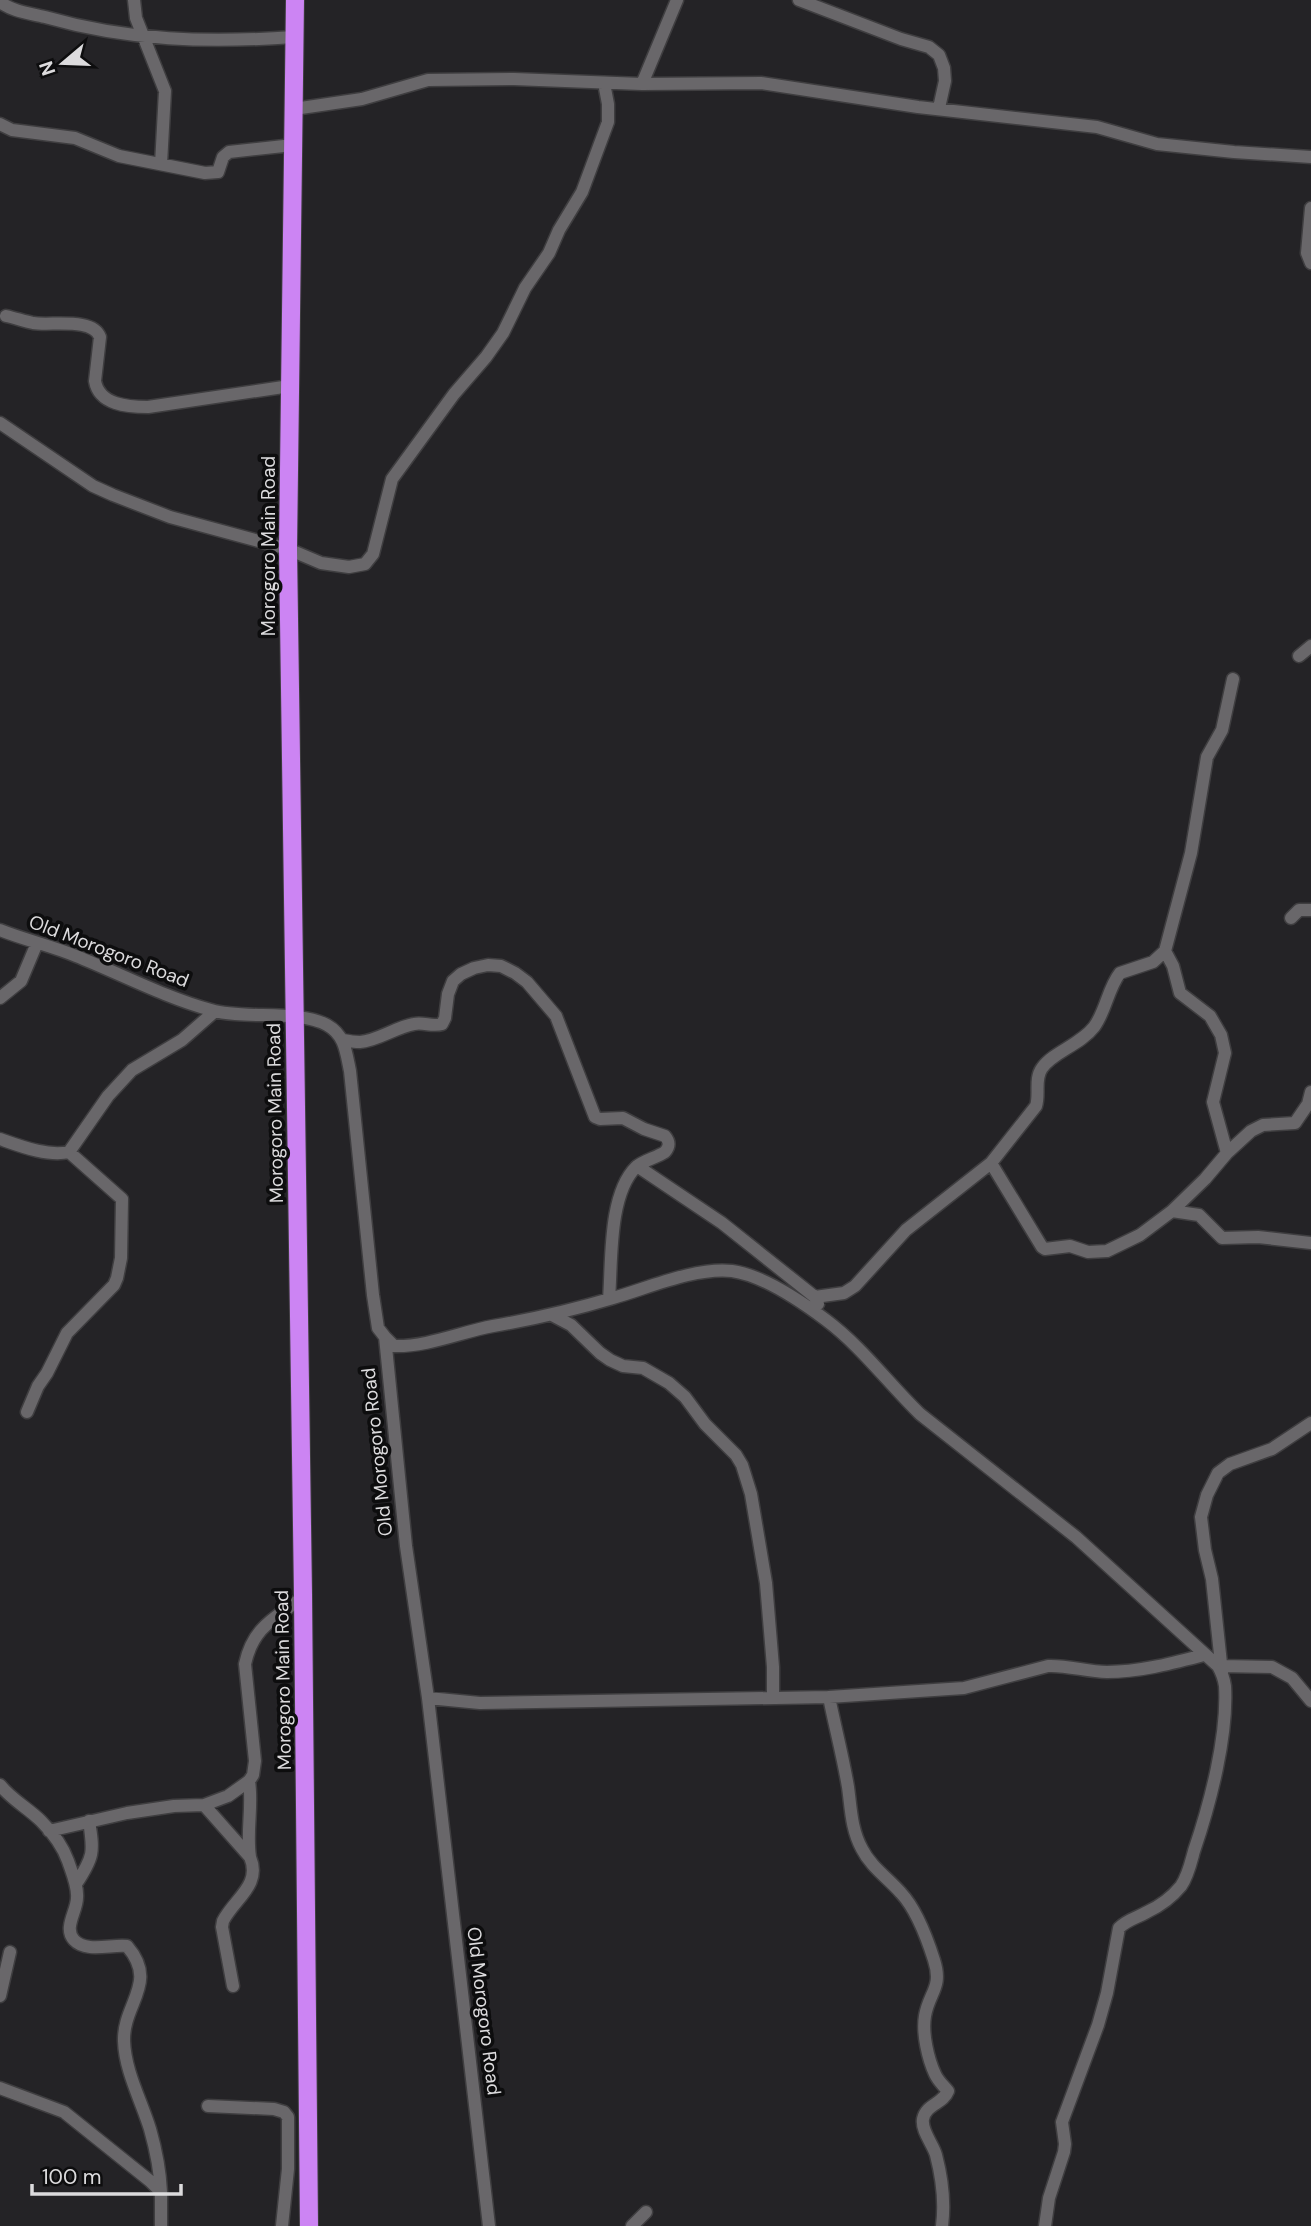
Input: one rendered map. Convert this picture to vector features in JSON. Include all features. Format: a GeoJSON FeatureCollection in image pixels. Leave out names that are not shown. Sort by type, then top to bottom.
{"type":"FeatureCollection","features":[{"type":"Feature","properties":{"kind":"highway","name":"Morogoro Main Road"},"geometry":{"type":"LineString","coordinates":[[295,0],[288,549],[309,2226]]}},
{"type":"Feature","properties":{"kind":"street"},"geometry":{"type":"LineString","coordinates":[[134,0],[136,18],[164,92],[160,164]]}},
{"type":"Feature","properties":{"kind":"street"},"geometry":{"type":"LineString","coordinates":[[642,84],[677,0]]}},
{"type":"Feature","properties":{"kind":"street"},"geometry":{"type":"LineString","coordinates":[[799,0],[929,47],[939,55],[944,68],[945,81],[939,108]]}},
{"type":"Feature","properties":{"kind":"street"},"geometry":{"type":"LineString","coordinates":[[0,2],[14,10],[69,24],[143,37],[232,41],[294,37]]}},
{"type":"Feature","properties":{"kind":"street"},"geometry":{"type":"LineString","coordinates":[[294,109],[362,99],[428,80],[761,83],[1097,127],[1157,144],[1311,157]]}},
{"type":"Feature","properties":{"kind":"street"},"geometry":{"type":"LineString","coordinates":[[0,423],[93,486],[113,495],[170,517],[288,549],[321,563],[349,567],[365,564],[373,554],[392,479],[503,333],[525,288],[549,253],[582,192],[608,122],[604,83]]}},
{"type":"Feature","properties":{"kind":"street"},"geometry":{"type":"LineString","coordinates":[[0,124],[12,130],[75,138],[118,156],[215,173],[220,170],[223,157],[229,152],[293,145]]}},
{"type":"Feature","properties":{"kind":"street"},"geometry":{"type":"LineString","coordinates":[[1311,208],[1307,253],[1311,263]]}},
{"type":"Feature","properties":{"kind":"street"},"geometry":{"type":"LineString","coordinates":[[6,316],[32,323],[65,323],[92,327],[100,337],[96,388],[99,394],[128,407],[148,407],[290,386]]}},
{"type":"Feature","properties":{"kind":"street"},"geometry":{"type":"LineString","coordinates":[[1299,656],[1311,646]]}},
{"type":"Feature","properties":{"kind":"street"},"geometry":{"type":"LineString","coordinates":[[815,1297],[844,1293],[855,1286],[906,1230],[991,1163],[1036,1106],[1038,1077],[1043,1066],[1094,1027],[1120,973],[1153,962],[1165,951],[1191,853],[1207,757],[1222,730],[1233,679]]}},
{"type":"Feature","properties":{"kind":"street"},"geometry":{"type":"LineString","coordinates":[[1291,918],[1299,910],[1311,910]]}},
{"type":"Feature","properties":{"kind":"street","name":"Old Morogoro Road"},"geometry":{"type":"LineString","coordinates":[[0,930],[74,955],[170,997],[214,1012],[295,1017],[324,1023],[343,1040],[350,1071],[373,1295],[378,1328],[385,1337],[406,1546],[428,1698],[489,2226]]}},
{"type":"Feature","properties":{"kind":"street"},"geometry":{"type":"LineString","coordinates":[[0,998],[21,981],[37,943]]}},
{"type":"Feature","properties":{"kind":"street"},"geometry":{"type":"LineString","coordinates":[[1165,951],[1173,966],[1180,993],[1210,1016],[1221,1035],[1225,1054],[1213,1102],[1227,1153]]}},
{"type":"Feature","properties":{"kind":"street"},"geometry":{"type":"LineString","coordinates":[[343,1040],[362,1042],[398,1027],[442,1024],[453,981],[474,968],[501,966],[527,982],[552,1008],[595,1117],[622,1118],[668,1139],[669,1146],[665,1152],[637,1167],[627,1181],[618,1206],[609,1299]]}},
{"type":"Feature","properties":{"kind":"street"},"geometry":{"type":"LineString","coordinates":[[69,1152],[108,1096],[132,1070],[181,1040],[214,1012]]}},
{"type":"Feature","properties":{"kind":"street"},"geometry":{"type":"LineString","coordinates":[[991,1163],[1042,1247],[1045,1249],[1070,1246],[1088,1252],[1107,1251],[1140,1236],[1172,1211],[1227,1153],[1257,1127],[1295,1123],[1308,1104],[1311,1093]]}},
{"type":"Feature","properties":{"kind":"street"},"geometry":{"type":"LineString","coordinates":[[0,1139],[48,1152],[69,1152],[122,1199],[120,1267],[114,1285],[67,1333],[27,1412]]}},
{"type":"Feature","properties":{"kind":"street"},"geometry":{"type":"LineString","coordinates":[[637,1167],[722,1223],[815,1297],[826,1320]]}},
{"type":"Feature","properties":{"kind":"street"},"geometry":{"type":"LineString","coordinates":[[1172,1211],[1199,1215],[1222,1238],[1258,1237],[1311,1243]]}},
{"type":"Feature","properties":{"kind":"street"},"geometry":{"type":"LineString","coordinates":[[385,1337],[394,1346],[415,1345],[471,1330],[552,1315],[693,1275],[712,1271],[747,1274],[826,1320],[857,1347],[920,1414],[1076,1537],[1222,1670],[1272,1667],[1292,1678],[1311,1701]]}},
{"type":"Feature","properties":{"kind":"street"},"geometry":{"type":"LineString","coordinates":[[552,1315],[571,1325],[610,1360],[623,1366],[643,1368],[669,1383],[685,1397],[742,1465],[751,1494],[766,1583],[773,1698]]}},
{"type":"Feature","properties":{"kind":"street"},"geometry":{"type":"LineString","coordinates":[[1045,2226],[1049,2198],[1064,2152],[1062,2122],[1098,2025],[1119,1928],[1126,1921],[1148,1912],[1170,1898],[1183,1883],[1201,1831],[1217,1763],[1225,1687],[1212,1579],[1201,1517],[1207,1495],[1218,1474],[1230,1464],[1272,1449],[1311,1423]]}},
{"type":"Feature","properties":{"kind":"street"},"geometry":{"type":"LineString","coordinates":[[50,1831],[151,1809],[204,1805],[228,1796],[249,1781],[253,1775],[255,1761],[245,1664],[248,1650],[256,1634],[303,1597]]}},
{"type":"Feature","properties":{"kind":"street"},"geometry":{"type":"LineString","coordinates":[[428,1698],[480,1703],[829,1697],[964,1688],[1048,1666],[1062,1665],[1107,1672],[1162,1666],[1204,1655]]}},
{"type":"Feature","properties":{"kind":"street"},"geometry":{"type":"LineString","coordinates":[[829,1697],[857,1841],[871,1864],[912,1907],[937,1974],[936,1988],[925,2017],[925,2035],[930,2063],[936,2077],[948,2091],[947,2096],[926,2111],[923,2124],[936,2156],[944,2202],[942,2226]]}},
{"type":"Feature","properties":{"kind":"street"},"geometry":{"type":"LineString","coordinates":[[233,1986],[222,1927],[226,1915],[252,1882],[253,1872],[247,1839],[251,1793],[249,1781]]}},
{"type":"Feature","properties":{"kind":"street"},"geometry":{"type":"LineString","coordinates":[[0,1785],[7,1794],[41,1820],[67,1858],[76,1884],[77,1900],[70,1924],[70,1933],[74,1940],[85,1946],[127,1947],[134,1954],[142,1978],[127,2023],[125,2047],[160,2167],[161,2226]]}},
{"type":"Feature","properties":{"kind":"street"},"geometry":{"type":"LineString","coordinates":[[204,1805],[250,1857]]}},
{"type":"Feature","properties":{"kind":"street"},"geometry":{"type":"LineString","coordinates":[[76,1884],[92,1856],[89,1821]]}},
{"type":"Feature","properties":{"kind":"street"},"geometry":{"type":"LineString","coordinates":[[0,1996],[10,1952]]}},
{"type":"Feature","properties":{"kind":"street"},"geometry":{"type":"LineString","coordinates":[[0,2088],[64,2112],[161,2192]]}},
{"type":"Feature","properties":{"kind":"street"},"geometry":{"type":"LineString","coordinates":[[208,2106],[274,2109],[284,2112],[288,2117],[288,2169],[282,2226]]}},
{"type":"Feature","properties":{"kind":"street"},"geometry":{"type":"LineString","coordinates":[[632,2226],[646,2212]]}}]}
